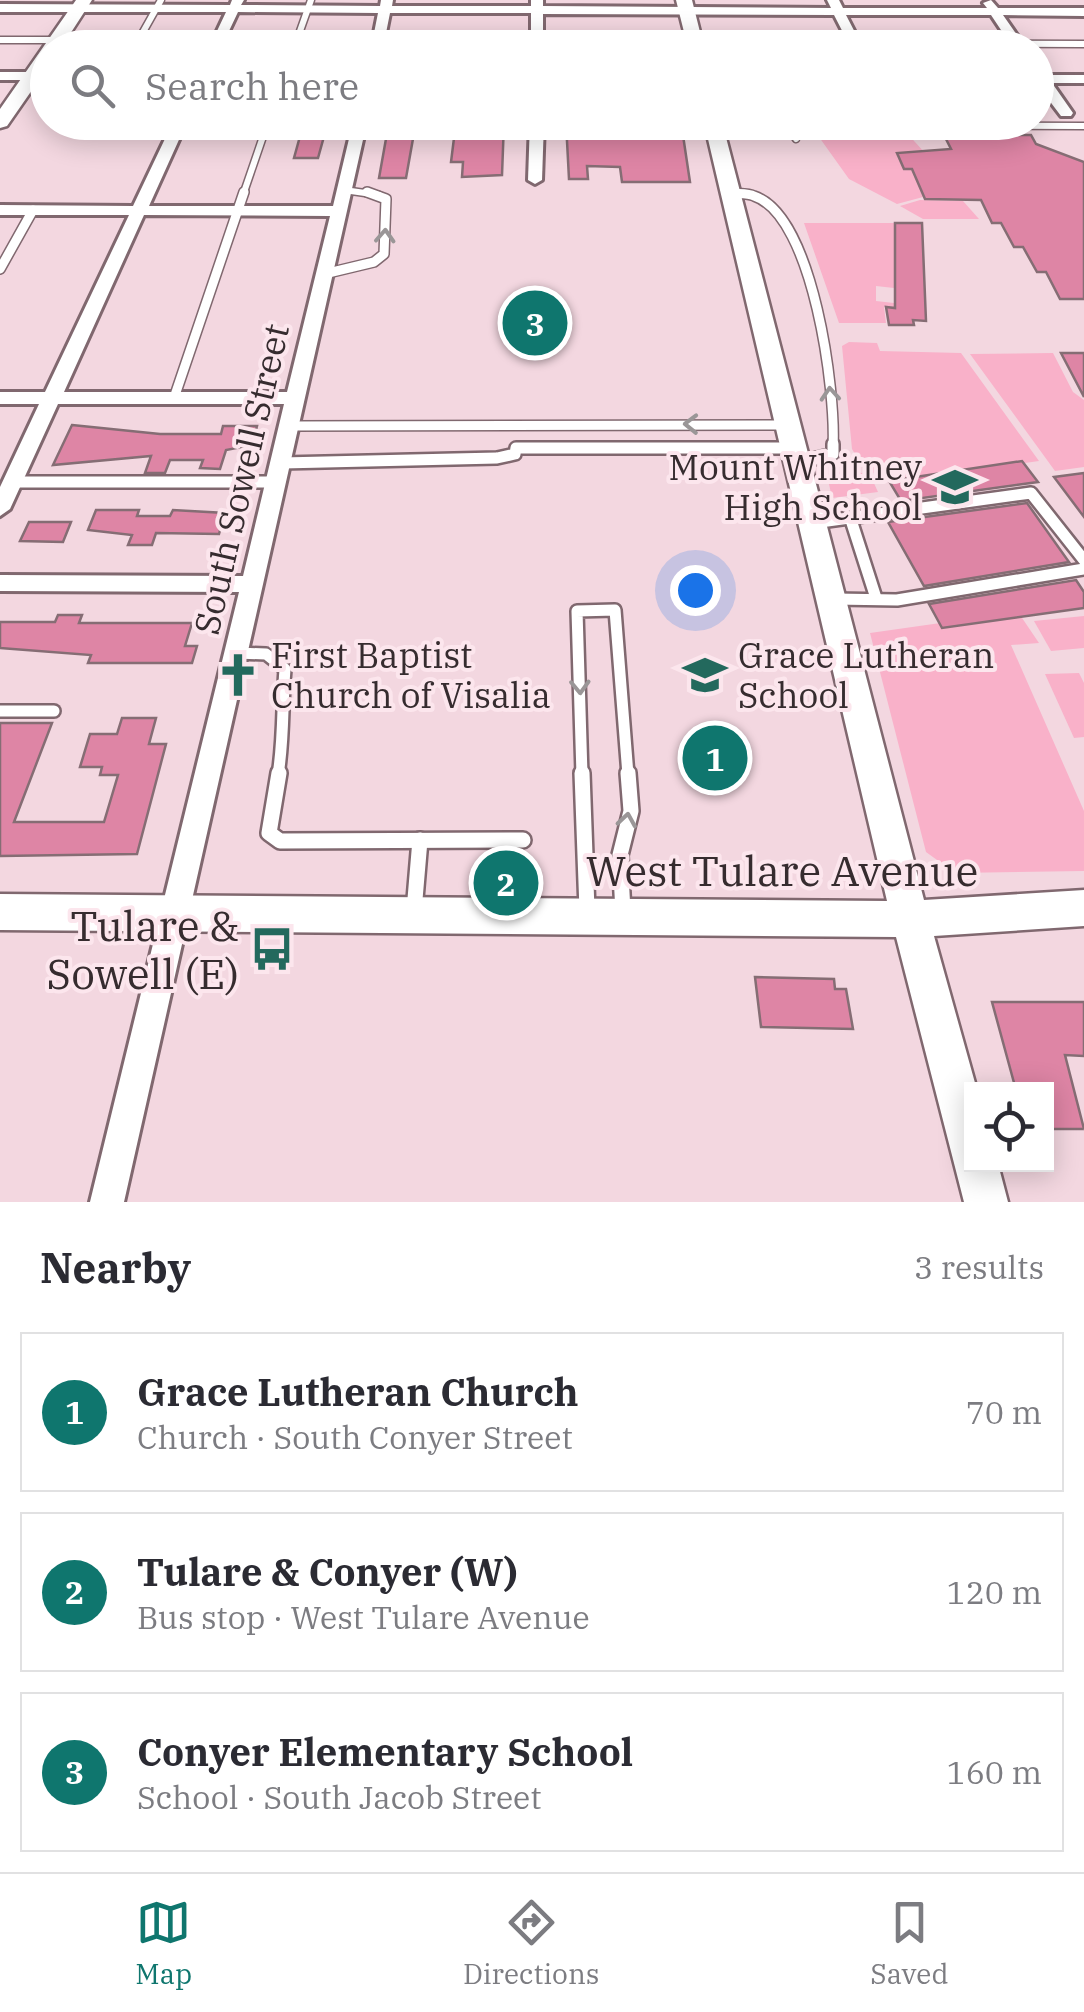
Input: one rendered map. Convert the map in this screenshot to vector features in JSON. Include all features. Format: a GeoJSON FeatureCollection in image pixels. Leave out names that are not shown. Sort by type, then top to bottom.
{"type":"FeatureCollection","features":[{"type":"Feature","properties":{"kind":"street"},"geometry":{"type":"LineString","coordinates":[[63,30],[81,4]]}},
{"type":"Feature","properties":{"kind":"street"},"geometry":{"type":"LineString","coordinates":[[0,8],[81,4],[836,5],[991,6],[1084,12]]}},
{"type":"Feature","properties":{"kind":"street"},"geometry":{"type":"LineString","coordinates":[[224,30],[236,4]]}},
{"type":"Feature","properties":{"kind":"street"},"geometry":{"type":"LineString","coordinates":[[381,30],[386,5]]}},
{"type":"Feature","properties":{"kind":"street"},"geometry":{"type":"LineString","coordinates":[[686,5],[692,30]]}},
{"type":"Feature","properties":{"kind":"street"},"geometry":{"type":"LineString","coordinates":[[836,5],[848,30]]}},
{"type":"Feature","properties":{"kind":"street"},"geometry":{"type":"LineString","coordinates":[[991,6],[1008,30]]}},
{"type":"Feature","properties":{"kind":"street"},"geometry":{"type":"LineString","coordinates":[[0,76],[30,76]]}},
{"type":"Feature","properties":{"kind":"street"},"geometry":{"type":"LineString","coordinates":[[1054,77],[1084,79]]}},
{"type":"Feature","properties":{"kind":"street"},"geometry":{"type":"LineString","coordinates":[[2,117],[30,87]]}},
{"type":"Feature","properties":{"kind":"street"},"geometry":{"type":"LineString","coordinates":[[1054,97],[1066,113]]}},
{"type":"Feature","properties":{"kind":"street"},"geometry":{"type":"LineString","coordinates":[[0,508],[172,140]]}},
{"type":"Feature","properties":{"kind":"street","name":"South Sowell Street"},"geometry":{"type":"LineString","coordinates":[[107,1202],[356,140]]}},
{"type":"Feature","properties":{"kind":"street"},"geometry":{"type":"LineString","coordinates":[[535,180],[536,140]]}},
{"type":"Feature","properties":{"kind":"street"},"geometry":{"type":"LineString","coordinates":[[718,140],[910,918],[964,1119]]}},
{"type":"Feature","properties":{"kind":"street"},"geometry":{"type":"LineString","coordinates":[[0,210],[238,211],[341,201]]}},
{"type":"Feature","properties":{"kind":"street"},"geometry":{"type":"LineString","coordinates":[[0,398],[296,398]]}},
{"type":"Feature","properties":{"kind":"street"},"geometry":{"type":"LineString","coordinates":[[0,582],[254,584]]}},
{"type":"Feature","properties":{"kind":"street","name":"West Tulare Avenue"},"geometry":{"type":"LineString","coordinates":[[0,912],[910,918],[1084,908]]}},
{"type":"Feature","properties":{"kind":"street"},"geometry":{"type":"LineString","coordinates":[[978,1172],[986,1202]]}},
{"type":"Feature","properties":{"kind":"lane"},"geometry":{"type":"LineString","coordinates":[[144,30],[158,4]]}},
{"type":"Feature","properties":{"kind":"lane"},"geometry":{"type":"LineString","coordinates":[[300,30],[309,5]]}},
{"type":"Feature","properties":{"kind":"lane"},"geometry":{"type":"LineString","coordinates":[[0,40],[30,44]]}},
{"type":"Feature","properties":{"kind":"lane"},"geometry":{"type":"LineString","coordinates":[[1054,44],[1084,44]]}},
{"type":"Feature","properties":{"kind":"lane"},"geometry":{"type":"LineString","coordinates":[[1054,126],[1084,126]]}},
{"type":"Feature","properties":{"kind":"lane"},"geometry":{"type":"LineString","coordinates":[[174,398],[262,140]]}},
{"type":"Feature","properties":{"kind":"lane"},"geometry":{"type":"LineString","coordinates":[[324,274],[374,262],[384,254],[386,199],[377,193],[341,201]]}},
{"type":"Feature","properties":{"kind":"lane"},"geometry":{"type":"LineString","coordinates":[[290,426],[627,424],[793,445],[832,454],[830,383],[820,324],[792,236],[757,196],[731,193]]}},
{"type":"Feature","properties":{"kind":"lane"},"geometry":{"type":"LineString","coordinates":[[0,269],[33,210]]}},
{"type":"Feature","properties":{"kind":"lane"},"geometry":{"type":"LineString","coordinates":[[13,482],[279,472],[497,458],[516,454],[517,423]]}},
{"type":"Feature","properties":{"kind":"lane"},"geometry":{"type":"LineString","coordinates":[[627,424],[629,448]]}},
{"type":"Feature","properties":{"kind":"lane"},"geometry":{"type":"LineString","coordinates":[[516,448],[793,445]]}},
{"type":"Feature","properties":{"kind":"lane"},"geometry":{"type":"LineString","coordinates":[[812,523],[1032,494],[1084,560]]}},
{"type":"Feature","properties":{"kind":"lane"},"geometry":{"type":"LineString","coordinates":[[851,520],[876,598]]}},
{"type":"Feature","properties":{"kind":"lane"},"geometry":{"type":"LineString","coordinates":[[830,599],[897,600],[1084,569]]}},
{"type":"Feature","properties":{"kind":"lane"},"geometry":{"type":"LineString","coordinates":[[615,610],[631,812],[606,917],[577,612],[615,610]]}},
{"type":"Feature","properties":{"kind":"lane"},"geometry":{"type":"LineString","coordinates":[[237,653],[278,660],[288,678],[282,709],[287,720],[269,833],[280,841],[523,840]]}},
{"type":"Feature","properties":{"kind":"lane"},"geometry":{"type":"LineString","coordinates":[[0,711],[54,711]]}},
{"type":"Feature","properties":{"kind":"lane"},"geometry":{"type":"LineString","coordinates":[[414,914],[420,840]]}},
{"type":"Feature","properties":{"kind":"shaded area"},"geometry":{"type":"Polygon","coordinates":[[[821,140],[913,140],[925,153],[897,153],[898,159],[926,160],[902,162],[903,169],[940,169],[920,186],[923,197],[897,204],[849,179],[821,140]]]}},
{"type":"Feature","properties":{"kind":"shaded area"},"geometry":{"type":"Polygon","coordinates":[[[920,200],[963,201],[979,219],[923,219],[900,206],[920,200]]]}},
{"type":"Feature","properties":{"kind":"shaded area"},"geometry":{"type":"Polygon","coordinates":[[[804,223],[894,223],[894,288],[876,286],[876,301],[894,303],[895,307],[884,307],[886,323],[839,323],[804,223]]]}},
{"type":"Feature","properties":{"kind":"shaded area"},"geometry":{"type":"Polygon","coordinates":[[[849,342],[877,343],[880,351],[961,353],[1039,461],[889,482],[862,466],[852,449],[842,346],[849,342]]]}},
{"type":"Feature","properties":{"kind":"shaded area"},"geometry":{"type":"Polygon","coordinates":[[[1053,353],[1073,392],[1084,400],[1084,467],[1055,471],[970,354],[1053,353]]]}},
{"type":"Feature","properties":{"kind":"shaded area"},"geometry":{"type":"Polygon","coordinates":[[[854,468],[873,481],[878,492],[832,498],[827,475],[854,468]]]}},
{"type":"Feature","properties":{"kind":"shaded area"},"geometry":{"type":"Polygon","coordinates":[[[1018,612],[1039,643],[1011,645],[1084,811],[1084,871],[955,873],[926,852],[870,633],[1018,612]]]}},
{"type":"Feature","properties":{"kind":"shaded area"},"geometry":{"type":"Polygon","coordinates":[[[1084,616],[1084,648],[1051,651],[1034,621],[1084,616]]]}},
{"type":"Feature","properties":{"kind":"shaded area"},"geometry":{"type":"Polygon","coordinates":[[[1079,673],[1084,683],[1084,737],[1074,738],[1045,674],[1079,673]]]}},
{"type":"Feature","properties":{"kind":"building"},"geometry":{"type":"Polygon","coordinates":[[[299,140],[323,140],[318,158],[294,158],[299,140]]]}},
{"type":"Feature","properties":{"kind":"building"},"geometry":{"type":"Polygon","coordinates":[[[386,140],[413,140],[406,178],[379,178],[386,140]]]}},
{"type":"Feature","properties":{"kind":"building"},"geometry":{"type":"Polygon","coordinates":[[[454,140],[503,140],[502,175],[462,177],[463,162],[451,162],[454,140]]]}},
{"type":"Feature","properties":{"kind":"building"},"geometry":{"type":"Polygon","coordinates":[[[567,140],[684,140],[690,182],[622,182],[620,167],[587,166],[588,179],[569,179],[567,140]]]}},
{"type":"Feature","properties":{"kind":"building"},"geometry":{"type":"Polygon","coordinates":[[[946,140],[1034,140],[1084,162],[1084,299],[1060,299],[1046,272],[1037,272],[1023,247],[1014,247],[1001,223],[992,223],[981,200],[925,199],[912,169],[904,169],[897,153],[951,149],[946,140]]]}},
{"type":"Feature","properties":{"kind":"building"},"geometry":{"type":"Polygon","coordinates":[[[895,223],[922,223],[926,321],[913,320],[914,325],[889,325],[886,307],[895,308],[895,223]]]}},
{"type":"Feature","properties":{"kind":"building"},"geometry":{"type":"Polygon","coordinates":[[[1061,353],[1084,353],[1084,397],[1061,353]]]}},
{"type":"Feature","properties":{"kind":"building"},"geometry":{"type":"Polygon","coordinates":[[[72,425],[160,434],[221,434],[223,426],[257,426],[252,445],[226,450],[220,469],[200,468],[203,460],[170,460],[165,473],[145,473],[151,456],[53,465],[72,425]]]}},
{"type":"Feature","properties":{"kind":"building"},"geometry":{"type":"Polygon","coordinates":[[[1022,461],[1038,482],[901,501],[889,481],[1022,461]]]}},
{"type":"Feature","properties":{"kind":"building"},"geometry":{"type":"Polygon","coordinates":[[[1084,473],[1084,517],[1054,477],[1084,473]]]}},
{"type":"Feature","properties":{"kind":"building"},"geometry":{"type":"Polygon","coordinates":[[[1027,503],[1069,562],[924,586],[888,522],[1027,503]]]}},
{"type":"Feature","properties":{"kind":"building"},"geometry":{"type":"Polygon","coordinates":[[[96,510],[139,510],[137,516],[170,516],[173,510],[225,513],[219,534],[156,533],[152,545],[128,545],[132,535],[88,530],[96,510]]]}},
{"type":"Feature","properties":{"kind":"building"},"geometry":{"type":"Polygon","coordinates":[[[29,522],[71,522],[63,542],[20,541],[29,522]]]}},
{"type":"Feature","properties":{"kind":"building"},"geometry":{"type":"Polygon","coordinates":[[[1076,580],[1084,592],[1084,608],[942,628],[929,604],[1076,580]]]}},
{"type":"Feature","properties":{"kind":"building"},"geometry":{"type":"Polygon","coordinates":[[[58,615],[82,615],[79,623],[192,623],[185,646],[197,646],[192,663],[88,663],[91,655],[0,648],[0,622],[55,622],[58,615]]]}},
{"type":"Feature","properties":{"kind":"building"},"geometry":{"type":"Polygon","coordinates":[[[122,718],[156,718],[149,744],[166,744],[137,854],[0,856],[0,723],[52,723],[14,822],[104,822],[118,775],[100,775],[102,767],[80,767],[90,734],[117,734],[122,718]]]}},
{"type":"Feature","properties":{"kind":"building"},"geometry":{"type":"Polygon","coordinates":[[[755,977],[834,979],[835,989],[846,989],[853,1029],[761,1027],[755,977]]]}},
{"type":"Feature","properties":{"kind":"building"},"geometry":{"type":"Polygon","coordinates":[[[992,1002],[1084,1002],[1084,1056],[1065,1055],[1084,1129],[1054,1129],[1054,1082],[1014,1082],[992,1002]]]}},
{"type":"Feature","properties":{"kind":"place","name":"Conyer Elementary School"},"geometry":{"type":"Point","coordinates":[535,323]}},
{"type":"Feature","properties":{"kind":"place","name":"Mount Whitney High School"},"geometry":{"type":"Point","coordinates":[955,487]}},
{"type":"Feature","properties":{"kind":"place","name":"First Baptist Church of Visalia"},"geometry":{"type":"Point","coordinates":[238,675]}},
{"type":"Feature","properties":{"kind":"place","name":"Grace Lutheran School"},"geometry":{"type":"Point","coordinates":[705,675]}},
{"type":"Feature","properties":{"kind":"place","name":"Grace Lutheran Church"},"geometry":{"type":"Point","coordinates":[715,758]}},
{"type":"Feature","properties":{"kind":"place","name":"Tulare & Conyer (W)"},"geometry":{"type":"Point","coordinates":[506,883]}},
{"type":"Feature","properties":{"kind":"place","name":"Tulare & Sowell (E)"},"geometry":{"type":"Point","coordinates":[272,949]}}]}
